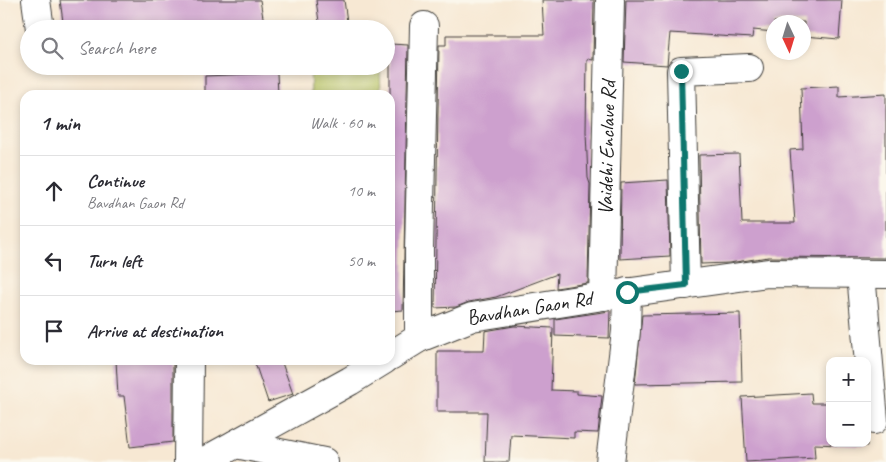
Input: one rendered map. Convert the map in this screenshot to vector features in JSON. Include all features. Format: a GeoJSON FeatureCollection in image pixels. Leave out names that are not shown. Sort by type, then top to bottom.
{"type":"FeatureCollection","features":[{"type":"Feature","properties":{"kind":"street"},"geometry":{"type":"LineString","coordinates":[[36,0],[39,20]]}},
{"type":"Feature","properties":{"kind":"street","name":"Vaidehi Enclave Rd"},"geometry":{"type":"LineString","coordinates":[[610,0],[615,294],[626,332],[610,462]]}},
{"type":"Feature","properties":{"kind":"street"},"geometry":{"type":"LineString","coordinates":[[419,338],[419,240],[424,26]]}},
{"type":"Feature","properties":{"kind":"street"},"geometry":{"type":"LineString","coordinates":[[686,285],[681,71],[749,68]]}},
{"type":"Feature","properties":{"kind":"street","name":"Bavdhan Gaon Rd"},"geometry":{"type":"LineString","coordinates":[[395,353],[419,338],[472,317],[615,294],[768,273],[874,274]]}},
{"type":"Feature","properties":{"kind":"street"},"geometry":{"type":"LineString","coordinates":[[874,274],[874,420]]}},
{"type":"Feature","properties":{"kind":"street"},"geometry":{"type":"LineString","coordinates":[[188,462],[189,365]]}},
{"type":"Feature","properties":{"kind":"street"},"geometry":{"type":"LineString","coordinates":[[203,462],[376,365]]}},
{"type":"Feature","properties":{"kind":"street"},"geometry":{"type":"LineString","coordinates":[[236,444],[324,462]]}},
{"type":"Feature","properties":{"kind":"green space"},"geometry":{"type":"Polygon","coordinates":[[[310,75],[380,75],[381,90],[311,90],[310,75]]]}},
{"type":"Feature","properties":{"kind":"building"},"geometry":{"type":"Polygon","coordinates":[[[60,0],[260,0],[263,20],[63,20],[60,0]]]}},
{"type":"Feature","properties":{"kind":"building"},"geometry":{"type":"Polygon","coordinates":[[[316,0],[344,0],[347,20],[319,20],[316,0]]]}},
{"type":"Feature","properties":{"kind":"building"},"geometry":{"type":"Polygon","coordinates":[[[542,0],[594,0],[593,60],[587,59],[586,132],[588,178],[590,184],[588,283],[556,288],[557,274],[496,297],[469,302],[456,307],[435,308],[439,45],[446,45],[446,35],[544,35],[542,0]]]}},
{"type":"Feature","properties":{"kind":"building"},"geometry":{"type":"Polygon","coordinates":[[[626,0],[842,0],[839,39],[811,37],[811,15],[766,15],[766,31],[753,30],[752,38],[670,33],[667,65],[624,62],[626,0]]]}},
{"type":"Feature","properties":{"kind":"building"},"geometry":{"type":"Polygon","coordinates":[[[395,44],[408,45],[403,310],[395,311],[395,90],[390,90],[390,75],[395,75],[395,44]]]}},
{"type":"Feature","properties":{"kind":"building"},"geometry":{"type":"Polygon","coordinates":[[[277,75],[278,90],[205,90],[205,76],[277,75]]]}},
{"type":"Feature","properties":{"kind":"building"},"geometry":{"type":"Polygon","coordinates":[[[839,86],[839,97],[886,94],[886,258],[768,257],[729,263],[701,264],[699,155],[739,154],[742,223],[795,223],[790,150],[803,149],[801,88],[839,86]]]}},
{"type":"Feature","properties":{"kind":"building"},"geometry":{"type":"Polygon","coordinates":[[[668,180],[670,256],[620,259],[621,183],[668,180]]]}},
{"type":"Feature","properties":{"kind":"building"},"geometry":{"type":"Polygon","coordinates":[[[610,311],[609,338],[555,336],[555,319],[610,311]]]}},
{"type":"Feature","properties":{"kind":"building"},"geometry":{"type":"Polygon","coordinates":[[[740,313],[742,382],[635,384],[642,315],[740,313]]]}},
{"type":"Feature","properties":{"kind":"building"},"geometry":{"type":"Polygon","coordinates":[[[514,326],[553,328],[551,390],[577,391],[577,394],[602,396],[598,433],[574,432],[574,438],[511,435],[509,462],[485,462],[487,412],[437,412],[437,351],[484,351],[485,331],[514,326]]]}},
{"type":"Feature","properties":{"kind":"building"},"geometry":{"type":"Polygon","coordinates":[[[116,365],[173,365],[173,442],[130,447],[124,396],[118,396],[116,365]]]}},
{"type":"Feature","properties":{"kind":"building"},"geometry":{"type":"Polygon","coordinates":[[[256,365],[283,365],[293,394],[268,402],[256,365]]]}},
{"type":"Feature","properties":{"kind":"building"},"geometry":{"type":"Polygon","coordinates":[[[811,393],[812,403],[826,403],[826,444],[814,444],[815,458],[746,462],[742,397],[811,393]]]}},
{"type":"Feature","properties":{"kind":"route"},"geometry":{"type":"LineString","coordinates":[[627,292],[686,285],[681,71]]}}]}
